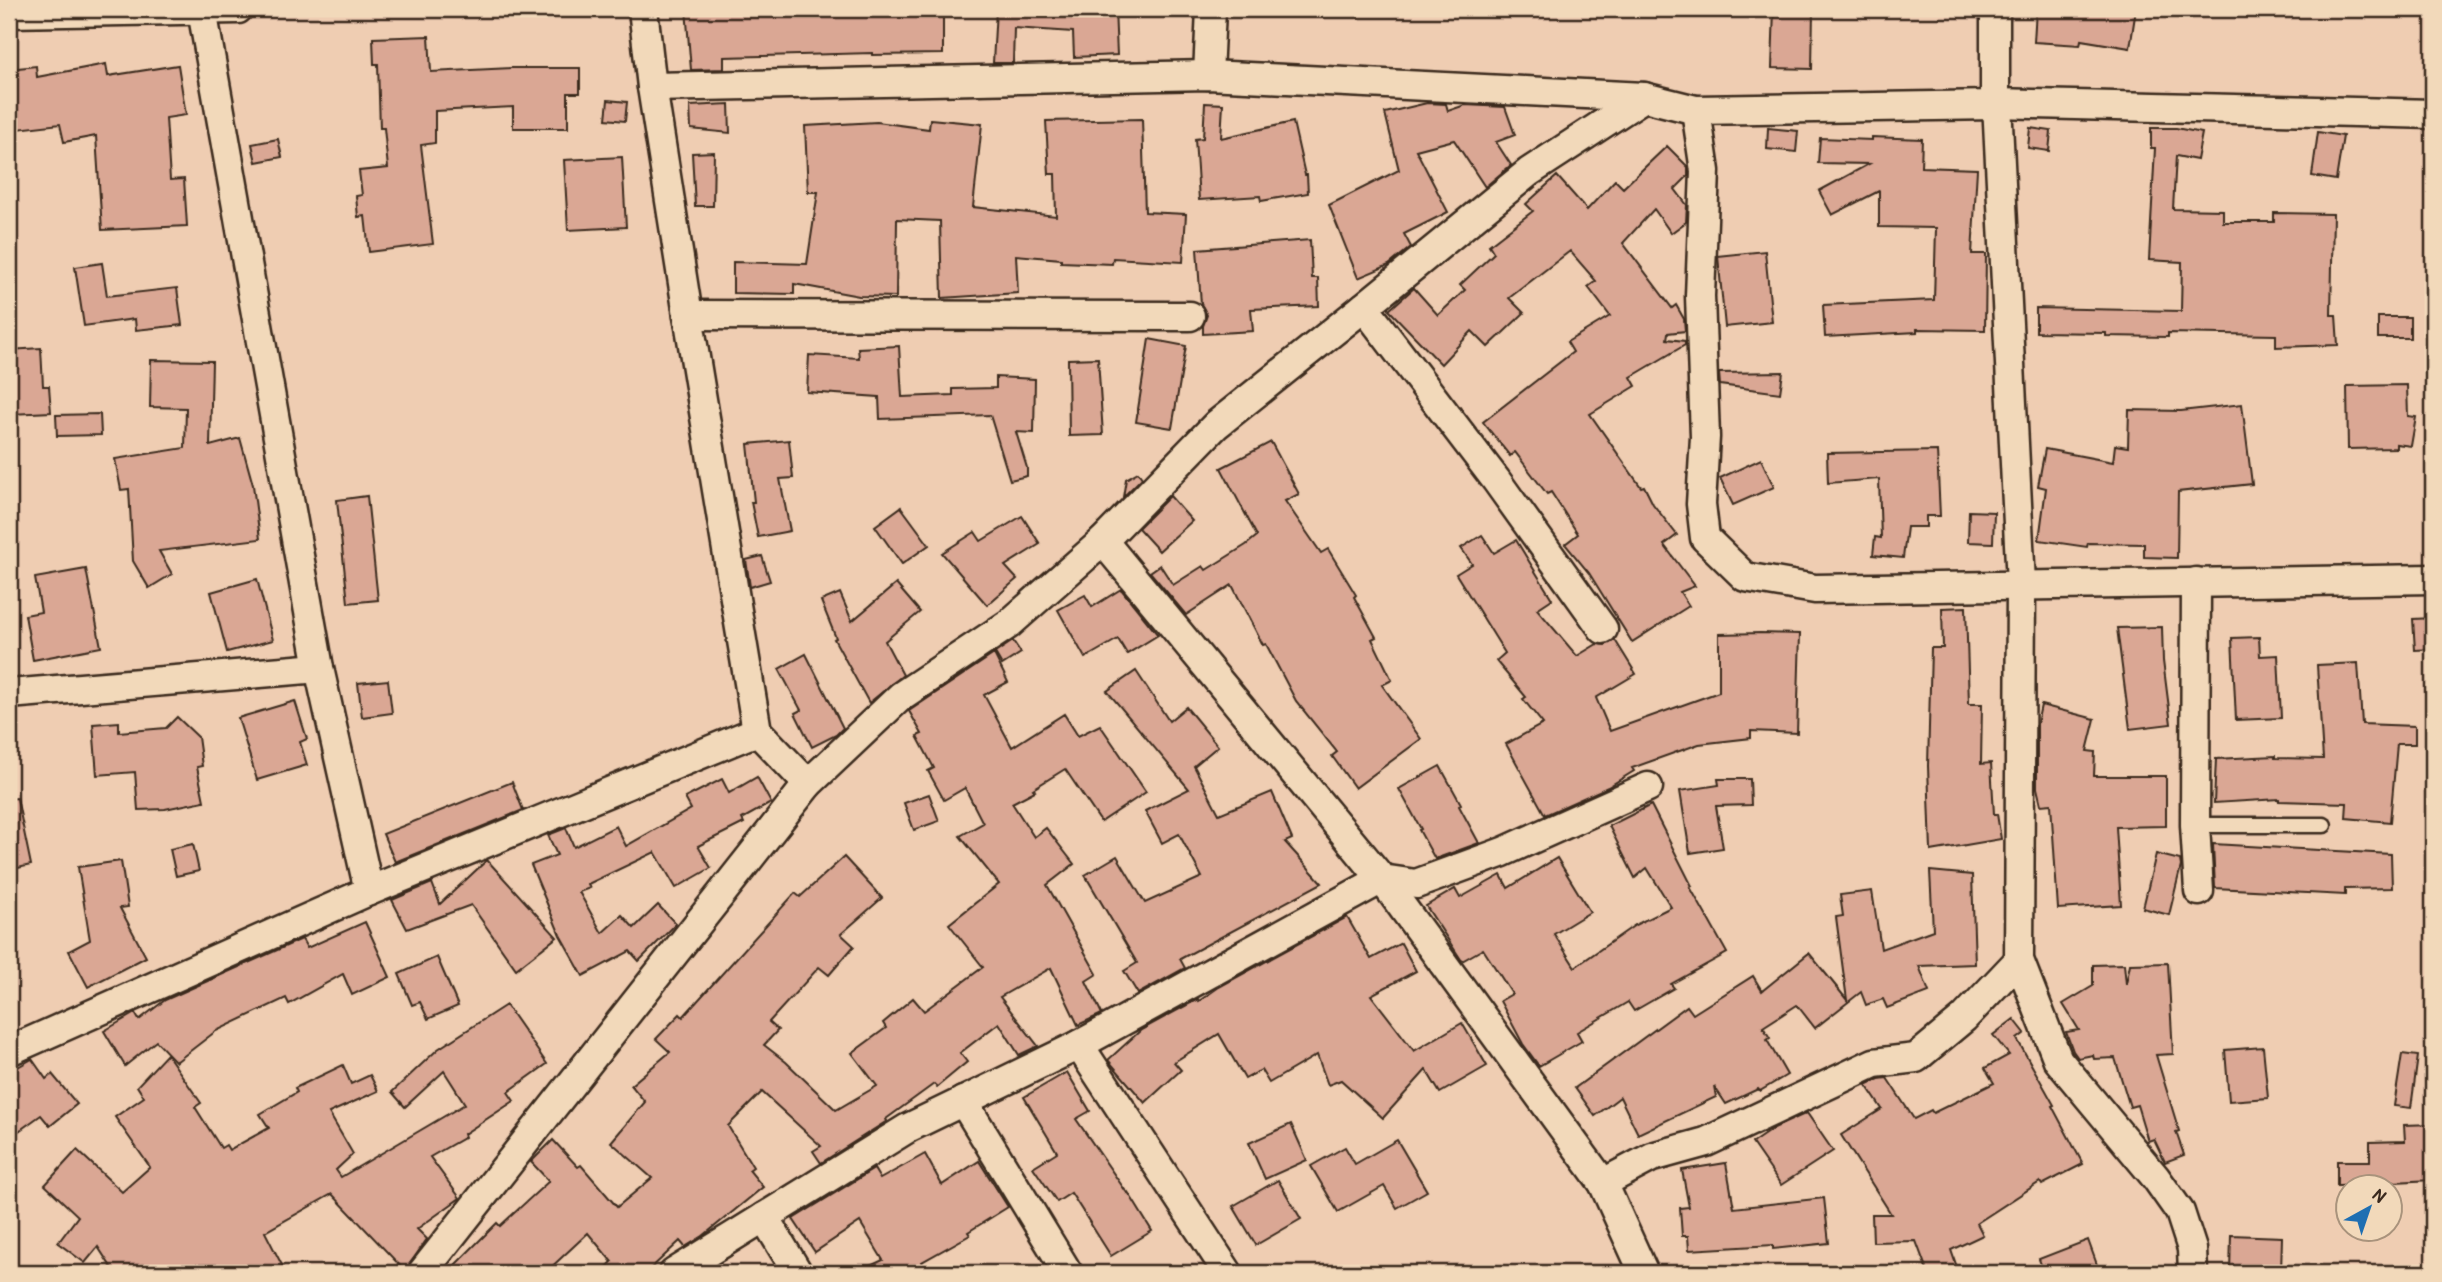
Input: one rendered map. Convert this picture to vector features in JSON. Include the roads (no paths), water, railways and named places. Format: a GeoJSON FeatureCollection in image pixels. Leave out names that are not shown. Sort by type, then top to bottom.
{"type":"FeatureCollection","features":[{"type":"Feature","properties":{"kind":"street"},"geometry":{"type":"LineString","coordinates":[[9,13],[238,9]]}},
{"type":"Feature","properties":{"kind":"street"},"geometry":{"type":"LineString","coordinates":[[643,9],[652,87],[757,732],[808,784]]}},
{"type":"Feature","properties":{"kind":"street"},"geometry":{"type":"LineString","coordinates":[[1208,75],[1211,9]]}},
{"type":"Feature","properties":{"kind":"street"},"geometry":{"type":"LineString","coordinates":[[1995,9],[1996,104],[2021,584],[2019,960],[2058,1059],[2156,1178],[2180,1212],[2192,1249],[2193,1273]]}},
{"type":"Feature","properties":{"kind":"street"},"geometry":{"type":"LineString","coordinates":[[202,10],[319,668],[369,891]]}},
{"type":"Feature","properties":{"kind":"street"},"geometry":{"type":"LineString","coordinates":[[652,87],[1208,75],[1644,97],[1696,110],[1996,104],[2433,114]]}},
{"type":"Feature","properties":{"kind":"street"},"geometry":{"type":"LineString","coordinates":[[422,1273],[808,784],[901,696],[1009,624],[1103,541],[1216,425],[1529,172],[1644,97]]}},
{"type":"Feature","properties":{"kind":"street"},"geometry":{"type":"LineString","coordinates":[[1696,110],[1705,171],[1700,296],[1705,437],[1701,503],[1705,538],[1745,577],[1815,589],[2433,579]]}},
{"type":"Feature","properties":{"kind":"street"},"geometry":{"type":"LineString","coordinates":[[1364,307],[1496,480],[1603,629]]}},
{"type":"Feature","properties":{"kind":"street"},"geometry":{"type":"LineString","coordinates":[[688,315],[1190,316]]}},
{"type":"Feature","properties":{"kind":"street"},"geometry":{"type":"LineString","coordinates":[[1103,541],[1381,879],[1603,1183],[1644,1273]]}},
{"type":"Feature","properties":{"kind":"street"},"geometry":{"type":"LineString","coordinates":[[2196,582],[2195,825],[2199,891]]}},
{"type":"Feature","properties":{"kind":"street"},"geometry":{"type":"LineString","coordinates":[[9,694],[319,668]]}},
{"type":"Feature","properties":{"kind":"street"},"geometry":{"type":"LineString","coordinates":[[9,1051],[369,891],[757,732]]}},
{"type":"Feature","properties":{"kind":"street"},"geometry":{"type":"LineString","coordinates":[[674,1273],[908,1128],[1079,1045],[1381,879],[1416,884],[1503,852],[1648,787]]}},
{"type":"Feature","properties":{"kind":"street"},"geometry":{"type":"LineString","coordinates":[[1603,1183],[1652,1157],[1706,1142],[1874,1063],[1916,1058],[1964,1018],[2019,960]]}},
{"type":"Feature","properties":{"kind":"street"},"geometry":{"type":"LineString","coordinates":[[1079,1045],[1228,1273]]}},
{"type":"Feature","properties":{"kind":"street"},"geometry":{"type":"LineString","coordinates":[[963,1101],[1068,1273]]}},
{"type":"Feature","properties":{"kind":"street"},"geometry":{"type":"LineString","coordinates":[[764,1217],[798,1273]]}},
{"type":"Feature","properties":{"kind":"lane"},"geometry":{"type":"LineString","coordinates":[[2195,825],[2324,825]]}}]}
